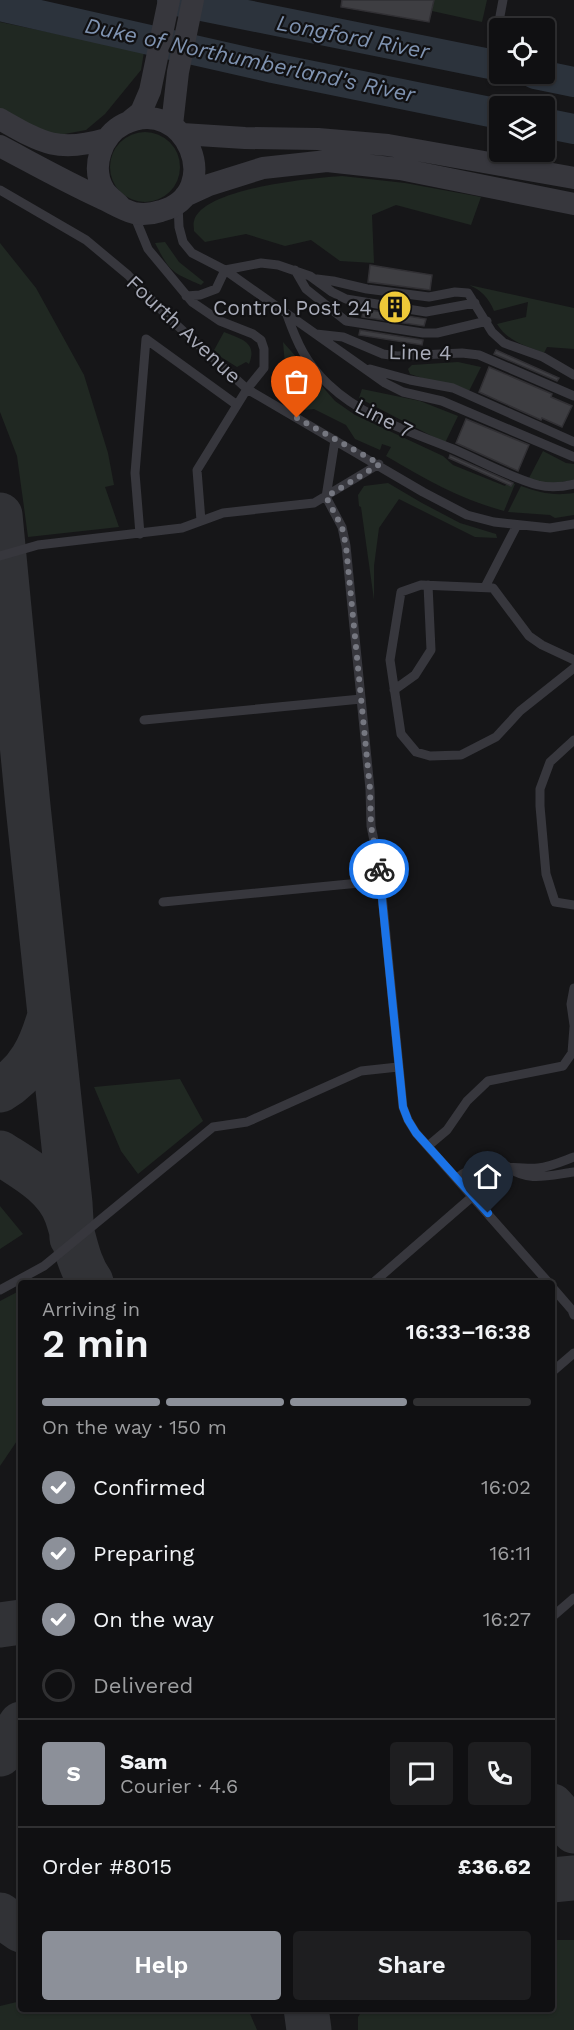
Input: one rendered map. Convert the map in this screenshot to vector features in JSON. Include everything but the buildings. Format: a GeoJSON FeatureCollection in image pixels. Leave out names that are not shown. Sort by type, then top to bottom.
{"type":"FeatureCollection","features":[{"type":"Feature","properties":{"kind":"street"},"geometry":{"type":"LineString","coordinates":[[127,210],[104,189],[98,173],[99,155],[106,139],[118,127],[141,112],[150,91],[169,0]]}},
{"type":"Feature","properties":{"kind":"street"},"geometry":{"type":"LineString","coordinates":[[182,200],[191,184],[195,168],[192,152],[177,129],[178,72],[193,0]]}},
{"type":"Feature","properties":{"kind":"street"},"geometry":{"type":"LineString","coordinates":[[131,120],[153,118],[177,129],[245,138],[318,139],[388,145],[574,178]]}},
{"type":"Feature","properties":{"kind":"street"},"geometry":{"type":"LineString","coordinates":[[0,119],[31,137],[51,145],[85,145],[106,139]]}},
{"type":"Feature","properties":{"kind":"street"},"geometry":{"type":"LineString","coordinates":[[0,146],[65,182],[127,210],[149,214],[168,209],[209,186],[263,168],[327,161],[400,169],[574,204]]}},
{"type":"Feature","properties":{"kind":"lane"},"geometry":{"type":"LineString","coordinates":[[500,16],[503,0]]}},
{"type":"Feature","properties":{"kind":"lane","name":"Fourth Avenue"},"geometry":{"type":"LineString","coordinates":[[0,190],[86,240],[128,275],[169,318],[247,389],[380,464],[423,492],[467,514],[494,522],[549,528],[574,524]]}},
{"type":"Feature","properties":{"kind":"lane"},"geometry":{"type":"LineString","coordinates":[[182,200],[179,227],[183,242],[192,253],[225,270],[385,383],[403,392],[442,401],[574,458]]}},
{"type":"Feature","properties":{"kind":"lane"},"geometry":{"type":"LineString","coordinates":[[127,210],[148,249],[186,296],[220,321],[253,334],[261,340],[266,358],[264,368],[247,389],[197,470],[201,521]]}},
{"type":"Feature","properties":{"kind":"lane"},"geometry":{"type":"LineString","coordinates":[[225,270],[261,263],[278,265],[317,279],[332,292],[346,299],[426,312],[475,303]]}},
{"type":"Feature","properties":{"kind":"lane"},"geometry":{"type":"LineString","coordinates":[[186,296],[200,295],[216,289],[225,270]]}},
{"type":"Feature","properties":{"kind":"lane"},"geometry":{"type":"LineString","coordinates":[[295,270],[306,289],[346,321],[423,333],[437,333],[487,321]]}},
{"type":"Feature","properties":{"kind":"lane"},"geometry":{"type":"LineString","coordinates":[[317,279],[333,280],[367,289],[429,297],[454,292],[468,293],[492,332],[504,343],[543,357],[570,372],[574,362]]}},
{"type":"Feature","properties":{"kind":"lane","name":"Line 7"},"geometry":{"type":"LineString","coordinates":[[287,315],[298,345],[314,369],[358,409],[393,426],[539,486],[559,487],[574,484]]}},
{"type":"Feature","properties":{"kind":"lane","name":"Line 4"},"geometry":{"type":"LineString","coordinates":[[314,334],[343,337],[383,354],[417,356],[462,353],[479,355],[574,396]]}},
{"type":"Feature","properties":{"kind":"lane"},"geometry":{"type":"LineString","coordinates":[[140,534],[135,473],[146,339],[237,405]]}},
{"type":"Feature","properties":{"kind":"lane"},"geometry":{"type":"LineString","coordinates":[[362,366],[410,380],[453,388],[574,442]]}},
{"type":"Feature","properties":{"kind":"lane"},"geometry":{"type":"LineString","coordinates":[[335,440],[326,497],[344,536],[370,789],[371,826],[380,881],[403,1107],[408,1120],[428,1146],[546,1280]]}},
{"type":"Feature","properties":{"kind":"lane"},"geometry":{"type":"LineString","coordinates":[[0,556],[38,545],[182,528],[223,513],[314,503],[380,464]]}},
{"type":"Feature","properties":{"kind":"lane"},"geometry":{"type":"LineString","coordinates":[[485,587],[517,525]]}},
{"type":"Feature","properties":{"kind":"lane"},"geometry":{"type":"LineString","coordinates":[[574,660],[542,645],[529,636],[493,588],[421,585],[401,592],[390,660],[401,734],[416,752],[430,756],[461,754],[496,737],[520,711],[574,668]]}},
{"type":"Feature","properties":{"kind":"lane"},"geometry":{"type":"LineString","coordinates":[[394,690],[415,675],[431,650],[428,585]]}},
{"type":"Feature","properties":{"kind":"lane"},"geometry":{"type":"LineString","coordinates":[[144,720],[361,699]]}},
{"type":"Feature","properties":{"kind":"lane"},"geometry":{"type":"LineString","coordinates":[[574,740],[550,762],[540,789],[540,806],[546,874],[555,902],[574,905]]}},
{"type":"Feature","properties":{"kind":"lane"},"geometry":{"type":"LineString","coordinates":[[163,902],[380,881]]}},
{"type":"Feature","properties":{"kind":"lane"},"geometry":{"type":"LineString","coordinates":[[428,1146],[447,1130],[467,1101],[488,1081],[563,1066],[572,1053],[574,1026],[571,1004],[574,988]]}},
{"type":"Feature","properties":{"kind":"lane"},"geometry":{"type":"LineString","coordinates":[[18,1280],[44,1266],[213,1126],[247,1122],[361,1071],[398,1067]]}},
{"type":"Feature","properties":{"kind":"lane"},"geometry":{"type":"LineString","coordinates":[[456,1178],[465,1171],[507,1166],[539,1168],[574,1157]]}},
{"type":"Feature","properties":{"kind":"lane"},"geometry":{"type":"LineString","coordinates":[[507,1166],[517,1174],[530,1177],[574,1172]]}},
{"type":"Feature","properties":{"kind":"lane"},"geometry":{"type":"LineString","coordinates":[[376,1280],[473,1196]]}},
{"type":"Feature","properties":{"kind":"lane"},"geometry":{"type":"LineString","coordinates":[[0,1290],[18,1280]]}},
{"type":"Feature","properties":{"kind":"lane"},"geometry":{"type":"LineString","coordinates":[[555,1290],[574,1315]]}},
{"type":"Feature","properties":{"kind":"lane"},"geometry":{"type":"LineString","coordinates":[[555,1369],[574,1353]]}},
{"type":"Feature","properties":{"kind":"lane"},"geometry":{"type":"LineString","coordinates":[[555,1614],[574,1598]]}},
{"type":"Feature","properties":{"kind":"shaded area"},"geometry":{"type":"Polygon","coordinates":[[[434,0],[487,0],[482,22],[432,11],[434,0]]]}},
{"type":"Feature","properties":{"kind":"shaded area"},"geometry":{"type":"Polygon","coordinates":[[[0,22],[144,52],[141,70],[105,114],[86,130],[54,136],[0,113],[0,22]]]}},
{"type":"Feature","properties":{"kind":"shaded area"},"geometry":{"type":"Polygon","coordinates":[[[152,132],[165,138],[174,147],[178,153],[180,167],[178,181],[170,192],[159,200],[138,202],[120,192],[112,181],[110,160],[120,142],[131,134],[152,132]]]}},
{"type":"Feature","properties":{"kind":"shaded area"},"geometry":{"type":"Polygon","coordinates":[[[342,176],[405,183],[481,197],[471,225],[396,205],[372,215],[374,263],[340,261],[311,240],[285,246],[246,234],[205,242],[194,231],[194,221],[201,210],[216,200],[285,182],[342,176]]]}},
{"type":"Feature","properties":{"kind":"shaded area"},"geometry":{"type":"Polygon","coordinates":[[[165,242],[179,262],[204,282],[201,285],[177,274],[168,266],[155,243],[165,242]]]}},
{"type":"Feature","properties":{"kind":"shaded area"},"geometry":{"type":"Polygon","coordinates":[[[0,243],[36,288],[84,375],[108,453],[114,485],[105,487],[119,527],[28,537],[17,456],[0,412],[0,243]]]}},
{"type":"Feature","properties":{"kind":"shaded area"},"geometry":{"type":"Polygon","coordinates":[[[469,285],[574,308],[574,349],[547,347],[544,353],[512,339],[497,324],[526,317],[528,302],[494,311],[484,295],[469,285]]]}},
{"type":"Feature","properties":{"kind":"shaded area"},"geometry":{"type":"Polygon","coordinates":[[[224,332],[242,339],[250,346],[249,364],[246,362],[237,367],[213,352],[224,332]]]}},
{"type":"Feature","properties":{"kind":"shaded area"},"geometry":{"type":"Polygon","coordinates":[[[283,342],[335,401],[355,415],[443,456],[453,465],[505,486],[508,482],[515,484],[504,511],[429,481],[386,456],[391,447],[382,444],[380,450],[355,439],[346,425],[314,409],[304,410],[274,392],[279,383],[277,379],[285,365],[283,342]]]}},
{"type":"Feature","properties":{"kind":"shaded area"},"geometry":{"type":"Polygon","coordinates":[[[458,362],[481,367],[468,393],[410,374],[408,369],[412,365],[458,362]]]}},
{"type":"Feature","properties":{"kind":"shaded area"},"geometry":{"type":"Polygon","coordinates":[[[362,389],[420,401],[458,416],[445,443],[359,398],[362,389]]]}},
{"type":"Feature","properties":{"kind":"shaded area"},"geometry":{"type":"Polygon","coordinates":[[[543,451],[566,463],[574,464],[574,480],[550,484],[528,480],[543,451]]]}},
{"type":"Feature","properties":{"kind":"shaded area"},"geometry":{"type":"Polygon","coordinates":[[[388,483],[460,523],[496,534],[497,538],[475,537],[399,499],[379,528],[374,566],[374,600],[358,495],[364,486],[388,483]]]}},
{"type":"Feature","properties":{"kind":"shaded area"},"geometry":{"type":"Polygon","coordinates":[[[521,486],[547,493],[574,493],[574,515],[555,518],[550,515],[508,512],[521,486]]]}},
{"type":"Feature","properties":{"kind":"shaded area"},"geometry":{"type":"Polygon","coordinates":[[[180,1079],[203,1121],[138,1174],[121,1151],[94,1087],[180,1079]]]}},
{"type":"Feature","properties":{"kind":"shaded area"},"geometry":{"type":"Polygon","coordinates":[[[0,1206],[23,1234],[0,1249],[0,1206]]]}},
{"type":"Feature","properties":{"kind":"shaded area"},"geometry":{"type":"Polygon","coordinates":[[[18,1292],[18,1439],[0,1466],[0,1301],[18,1292]]]}},
{"type":"Feature","properties":{"kind":"shaded area"},"geometry":{"type":"Polygon","coordinates":[[[555,1940],[574,1940],[574,2030],[358,2030],[358,2017],[361,2012],[555,2012],[555,1940]]]}},
{"type":"Feature","properties":{"kind":"shaded area"},"geometry":{"type":"Polygon","coordinates":[[[18,2002],[18,2012],[249,2012],[257,2030],[0,2030],[0,2006],[18,2002]]]}},
{"type":"Feature","properties":{"kind":"waterway","name":"Longford River"},"geometry":{"type":"LineString","coordinates":[[172,0],[489,64]]}},
{"type":"Feature","properties":{"kind":"waterway","name":"Duke of Northumberland's River"},"geometry":{"type":"LineString","coordinates":[[0,6],[273,68],[489,112]]}},
{"type":"Feature","properties":{"kind":"waterway","name":"Longford River"},"geometry":{"type":"LineString","coordinates":[[555,78],[574,82]]}},
{"type":"Feature","properties":{"kind":"waterway","name":"Duke of Northumberland's River"},"geometry":{"type":"LineString","coordinates":[[555,125],[574,129]]}},
{"type":"Feature","properties":{"kind":"taxiway"},"geometry":{"type":"LineString","coordinates":[[0,515],[72,1238]]}},
{"type":"Feature","properties":{"kind":"taxiway"},"geometry":{"type":"LineString","coordinates":[[0,1090],[19,1076],[26,1067],[38,1048],[50,1015]]}},
{"type":"Feature","properties":{"kind":"taxiway"},"geometry":{"type":"LineString","coordinates":[[0,1153],[39,1179],[56,1196],[67,1216],[79,1258],[90,1280]]}},
{"type":"Feature","properties":{"kind":"taxiway"},"geometry":{"type":"LineString","coordinates":[[0,1625],[18,1622]]}},
{"type":"Feature","properties":{"kind":"taxiway"},"geometry":{"type":"LineString","coordinates":[[0,1754],[18,1728]]}},
{"type":"Feature","properties":{"kind":"taxiway"},"geometry":{"type":"LineString","coordinates":[[555,1809],[574,1831]]}},
{"type":"Feature","properties":{"kind":"taxiway"},"geometry":{"type":"LineString","coordinates":[[555,1880],[574,1878]]}},
{"type":"Feature","properties":{"kind":"taxiway"},"geometry":{"type":"LineString","coordinates":[[0,1915],[18,1928]]}},
{"type":"Feature","properties":{"kind":"taxiway"},"geometry":{"type":"LineString","coordinates":[[307,2012],[309,2030]]}},
{"type":"Feature","properties":{"kind":"way so far"},"geometry":{"type":"LineString","coordinates":[[297,418],[380,464],[326,497],[342,527],[346,546],[370,789],[371,826],[379,869]]}},
{"type":"Feature","properties":{"kind":"place","name":"Control Post 24"},"geometry":{"type":"Point","coordinates":[395,307]}},
{"type":"Feature","properties":{"kind":"route"},"geometry":{"type":"LineString","coordinates":[[379,869],[403,1107],[416,1133],[488,1213]]}}]}
